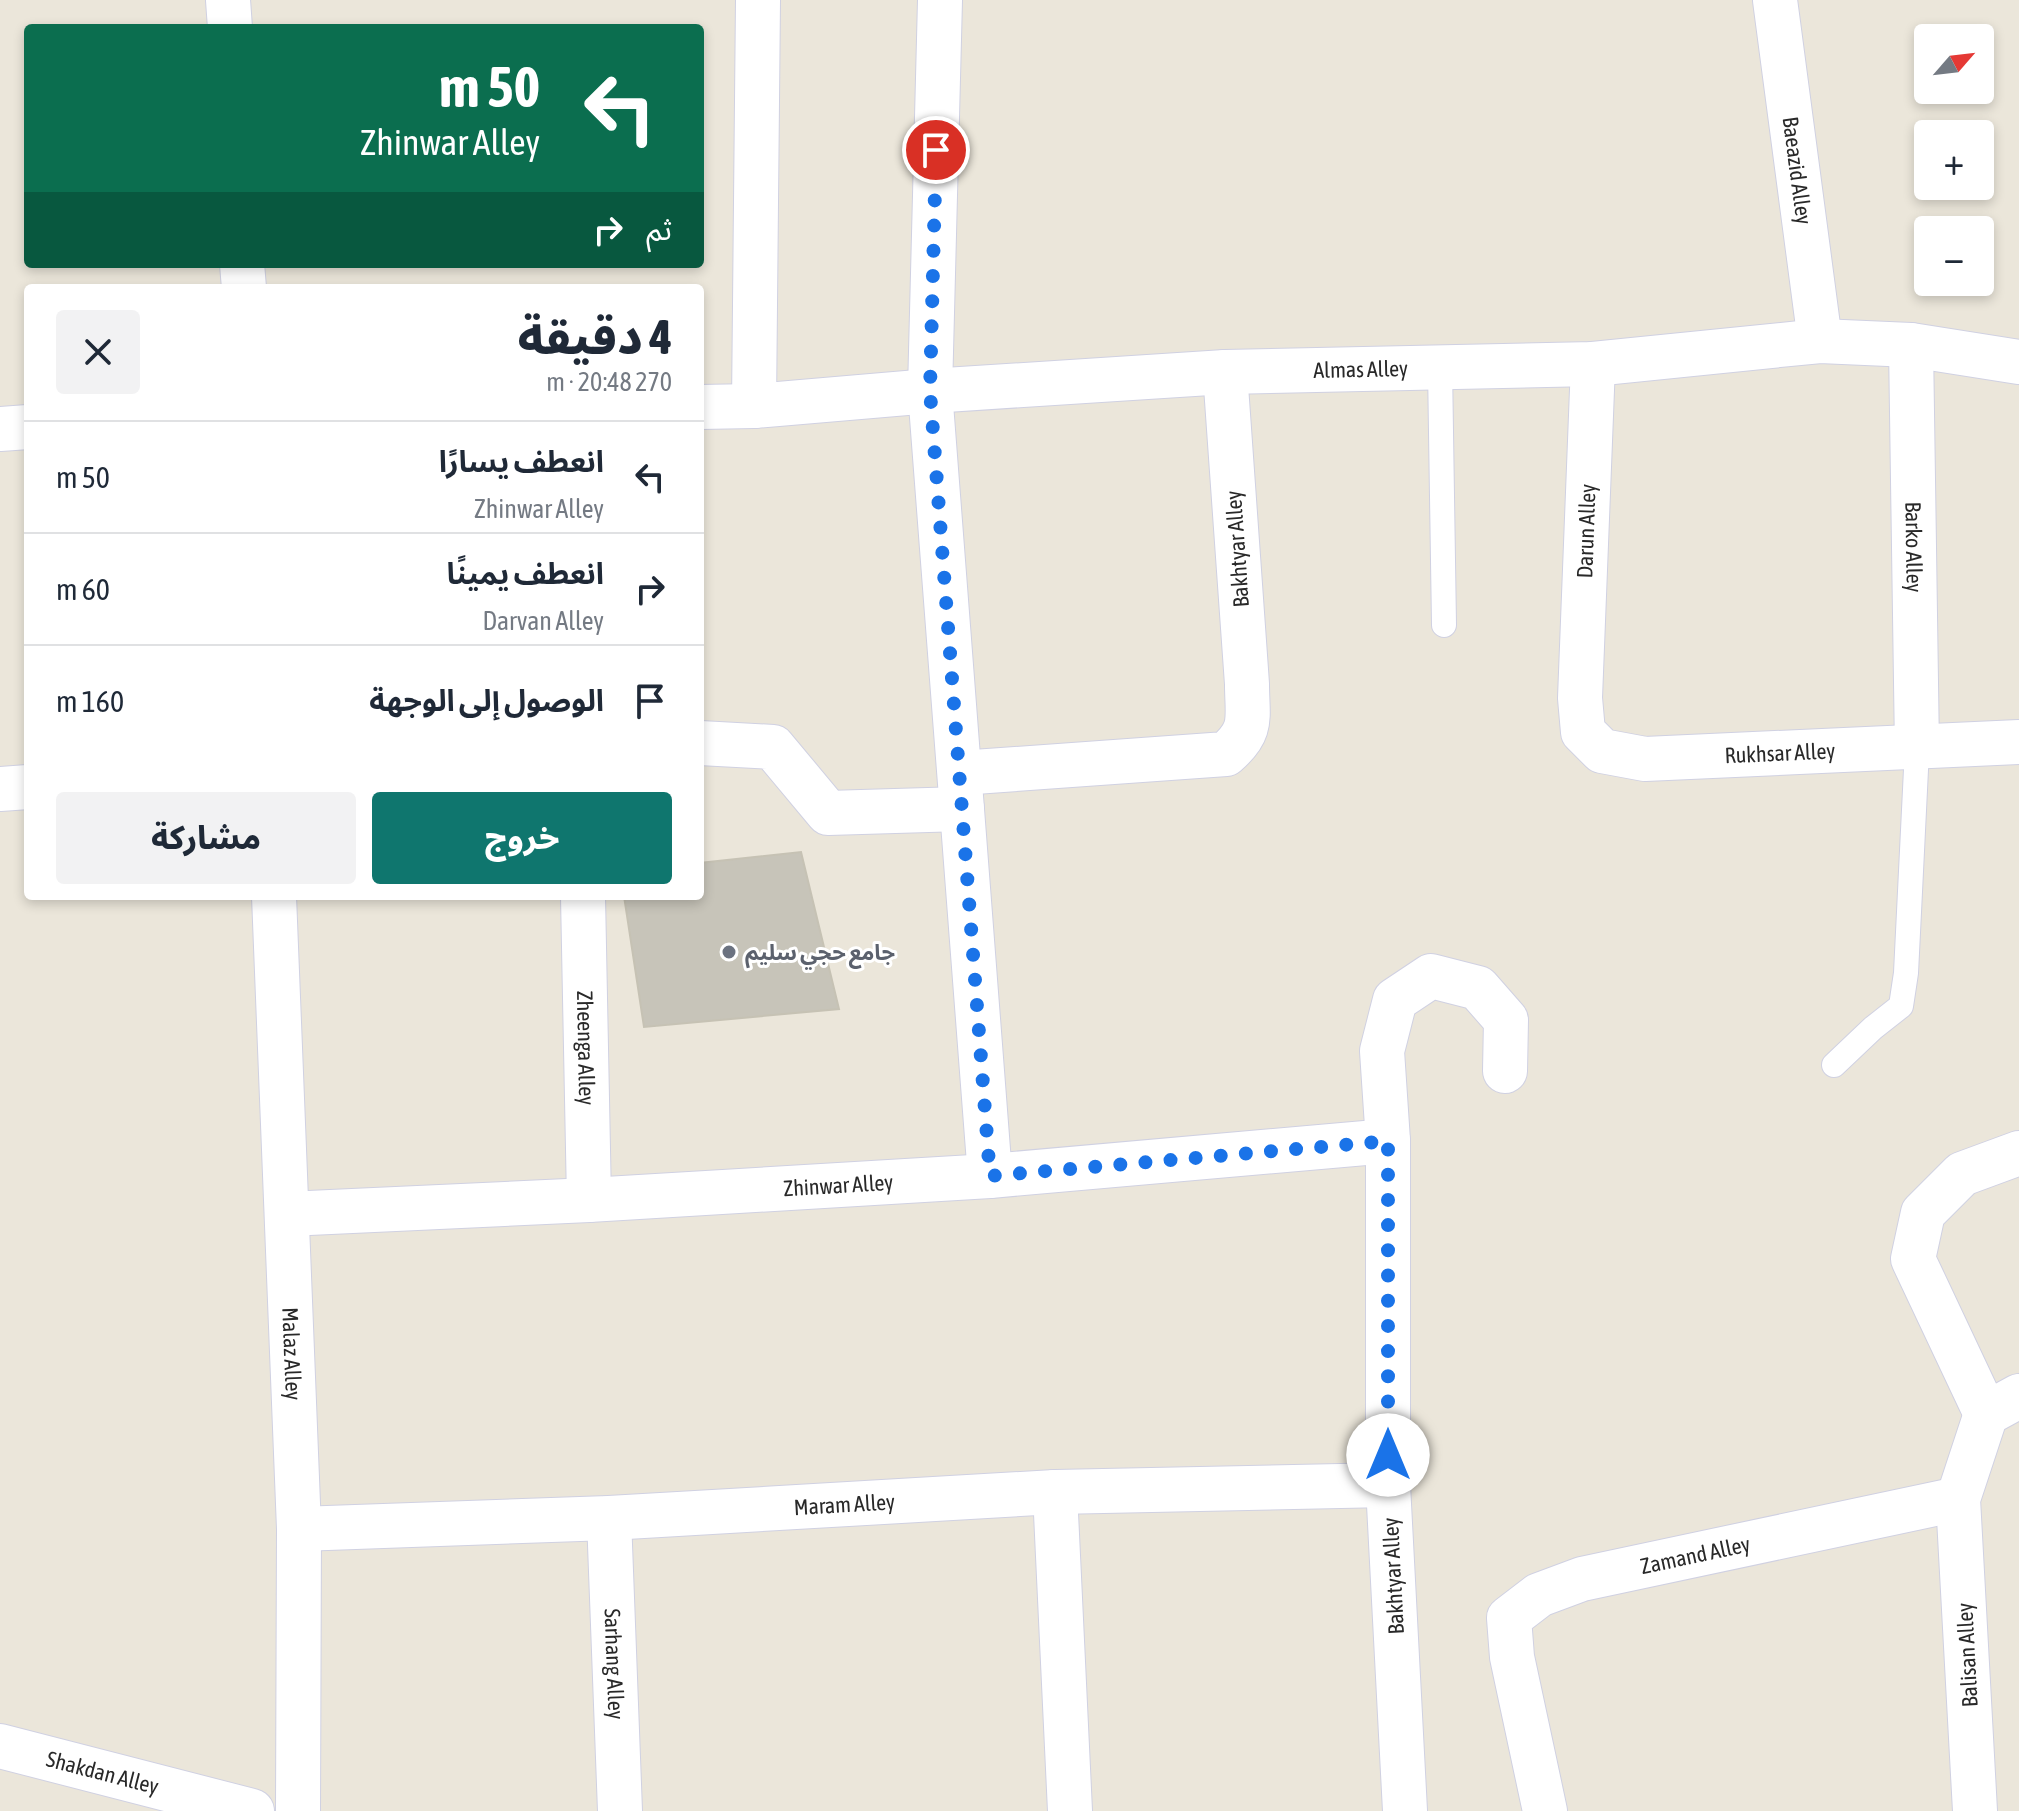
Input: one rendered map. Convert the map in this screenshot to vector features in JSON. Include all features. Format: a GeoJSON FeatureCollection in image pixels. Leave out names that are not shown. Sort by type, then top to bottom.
{"type":"FeatureCollection","features":[{"type":"Feature","properties":{"kind":"street"},"geometry":{"type":"LineString","coordinates":[[228,0],[230,24]]}},
{"type":"Feature","properties":{"kind":"street"},"geometry":{"type":"LineString","coordinates":[[754,406],[758,0]]}},
{"type":"Feature","properties":{"kind":"street"},"geometry":{"type":"LineString","coordinates":[[940,0],[930,391],[990,1176]]}},
{"type":"Feature","properties":{"kind":"street","name":"Baeazid Alley"},"geometry":{"type":"LineString","coordinates":[[1775,0],[1820,341]]}},
{"type":"Feature","properties":{"kind":"street","name":"Almas Alley"},"geometry":{"type":"LineString","coordinates":[[704,407],[754,406],[1225,372],[1593,364],[1820,341],[1911,345],[2019,362]]}},
{"type":"Feature","properties":{"kind":"street","name":"Barko Alley"},"geometry":{"type":"LineString","coordinates":[[1911,345],[1917,749]]}},
{"type":"Feature","properties":{"kind":"street","name":"Darun Alley"},"geometry":{"type":"LineString","coordinates":[[1580,698],[1593,364]]}},
{"type":"Feature","properties":{"kind":"street","name":"Bakhtyar Alley"},"geometry":{"type":"LineString","coordinates":[[961,791],[1226,754],[1242,740],[1247,726],[1247,684],[1225,372]]}},
{"type":"Feature","properties":{"kind":"street"},"geometry":{"type":"LineString","coordinates":[[0,429],[24,427]]}},
{"type":"Feature","properties":{"kind":"street","name":"Rukhsar Alley"},"geometry":{"type":"LineString","coordinates":[[1580,698],[1583,732],[1602,751],[1645,759],[2019,742]]}},
{"type":"Feature","properties":{"kind":"street"},"geometry":{"type":"LineString","coordinates":[[704,743],[773,747],[828,813],[961,791]]}},
{"type":"Feature","properties":{"kind":"street"},"geometry":{"type":"LineString","coordinates":[[0,789],[24,787]]}},
{"type":"Feature","properties":{"kind":"street","name":"Malaz Alley"},"geometry":{"type":"LineString","coordinates":[[274,900],[299,1529],[298,1811]]}},
{"type":"Feature","properties":{"kind":"street","name":"Zheenga Alley"},"geometry":{"type":"LineString","coordinates":[[583,900],[589,1200]]}},
{"type":"Feature","properties":{"kind":"street","name":"Bakhtyar Alley"},"geometry":{"type":"LineString","coordinates":[[1405,1811],[1388,1485],[1388,1141],[1382,1051],[1395,1000],[1431,976],[1478,988],[1506,1020],[1505,1071]]}},
{"type":"Feature","properties":{"kind":"street","name":"Zhinwar Alley"},"geometry":{"type":"LineString","coordinates":[[287,1214],[990,1176],[1388,1141]]}},
{"type":"Feature","properties":{"kind":"street"},"geometry":{"type":"LineString","coordinates":[[1958,1499],[2003,1405],[1913,1259],[1923,1213],[1962,1174],[2019,1153]]}},
{"type":"Feature","properties":{"kind":"street","name":"Maram Alley"},"geometry":{"type":"LineString","coordinates":[[299,1529],[609,1518],[1055,1492],[1388,1485]]}},
{"type":"Feature","properties":{"kind":"street"},"geometry":{"type":"LineString","coordinates":[[1055,1492],[1070,1811]]}},
{"type":"Feature","properties":{"kind":"street","name":"Zamand Alley"},"geometry":{"type":"LineString","coordinates":[[1545,1811],[1512,1657],[1509,1618],[1539,1595],[1582,1579],[1958,1499]]}},
{"type":"Feature","properties":{"kind":"street","name":"Balisan Alley"},"geometry":{"type":"LineString","coordinates":[[1958,1499],[1975,1811]]}},
{"type":"Feature","properties":{"kind":"street","name":"Sarhang Alley"},"geometry":{"type":"LineString","coordinates":[[609,1518],[620,1811]]}},
{"type":"Feature","properties":{"kind":"street","name":"Shakdan Alley"},"geometry":{"type":"LineString","coordinates":[[0,1746],[252,1811]]}},
{"type":"Feature","properties":{"kind":"lane"},"geometry":{"type":"LineString","coordinates":[[1440,367],[1444,625]]}},
{"type":"Feature","properties":{"kind":"lane"},"geometry":{"type":"LineString","coordinates":[[1834,1065],[1901,1006],[1906,973],[1917,749]]}},
{"type":"Feature","properties":{"kind":"building","name":"جامع حجي سليم"},"geometry":{"type":"Polygon","coordinates":[[[801,852],[839,1009],[644,1027],[625,900],[704,900],[704,863],[801,852]]]}},
{"type":"Feature","properties":{"kind":"place","name":"جامع حجي سليم"},"geometry":{"type":"Point","coordinates":[729,952]}},
{"type":"Feature","properties":{"kind":"route"},"geometry":{"type":"LineString","coordinates":[[936,150],[930,391],[990,1176],[1388,1141],[1388,1455]]}}]}
